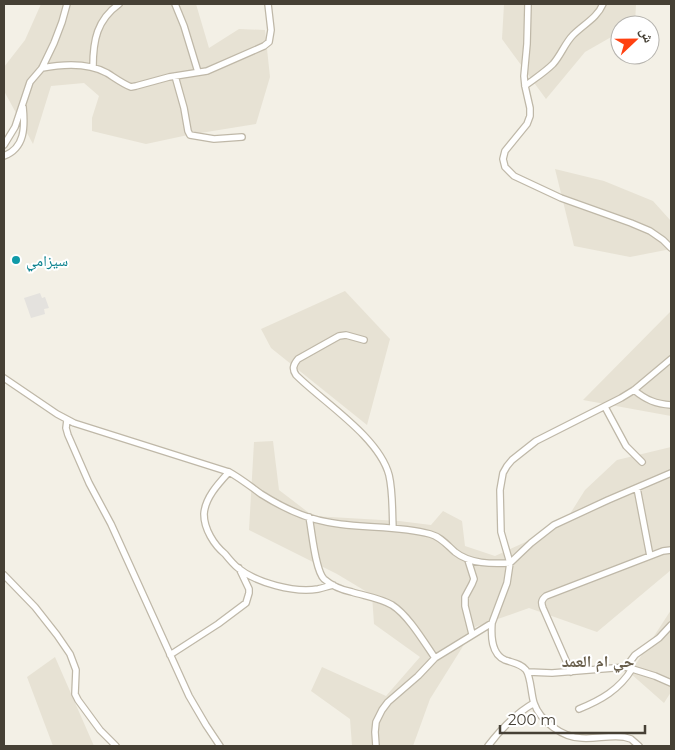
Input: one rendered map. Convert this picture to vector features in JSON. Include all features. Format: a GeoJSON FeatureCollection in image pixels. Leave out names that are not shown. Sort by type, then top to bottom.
{"type":"FeatureCollection","features":[{"type":"Feature","properties":{"kind":"street"},"geometry":{"type":"LineString","coordinates":[[4,145],[15,127],[30,82],[42,68],[62,22],[66,4]]}},
{"type":"Feature","properties":{"kind":"street"},"geometry":{"type":"LineString","coordinates":[[93,67],[98,28],[106,16],[119,4]]}},
{"type":"Feature","properties":{"kind":"street"},"geometry":{"type":"LineString","coordinates":[[175,4],[198,72]]}},
{"type":"Feature","properties":{"kind":"street"},"geometry":{"type":"LineString","coordinates":[[42,68],[61,65],[93,67],[132,87],[175,76],[212,70],[269,42],[271,30],[268,4]]}},
{"type":"Feature","properties":{"kind":"street"},"geometry":{"type":"LineString","coordinates":[[528,4],[524,76],[530,108],[530,119],[520,134],[508,146],[503,156],[504,164],[508,171],[514,176],[561,198],[645,229],[663,240],[671,248]]}},
{"type":"Feature","properties":{"kind":"street"},"geometry":{"type":"LineString","coordinates":[[525,86],[553,64],[568,41],[598,13],[603,4]]}},
{"type":"Feature","properties":{"kind":"street"},"geometry":{"type":"LineString","coordinates":[[175,76],[190,135],[214,139],[242,137]]}},
{"type":"Feature","properties":{"kind":"street"},"geometry":{"type":"LineString","coordinates":[[4,156],[14,152],[21,140],[24,120],[23,102]]}},
{"type":"Feature","properties":{"kind":"street"},"geometry":{"type":"LineString","coordinates":[[364,340],[346,335],[339,336],[298,360],[294,363],[293,368],[296,375],[356,428],[375,448],[388,474],[392,488],[393,528]]}},
{"type":"Feature","properties":{"kind":"street"},"geometry":{"type":"LineString","coordinates":[[671,359],[634,390],[621,398],[536,441],[512,460],[504,470],[500,490],[501,532],[510,563],[507,583],[492,623],[492,642],[497,653],[506,660],[520,665],[528,672],[571,672],[629,668],[671,682]]}},
{"type":"Feature","properties":{"kind":"street"},"geometry":{"type":"LineString","coordinates":[[4,378],[67,420],[96,431],[229,472],[264,496],[309,517],[338,524],[421,532],[435,536],[468,560],[510,563]]}},
{"type":"Feature","properties":{"kind":"street"},"geometry":{"type":"LineString","coordinates":[[634,390],[647,400],[671,405]]}},
{"type":"Feature","properties":{"kind":"street"},"geometry":{"type":"LineString","coordinates":[[605,407],[626,446],[642,462]]}},
{"type":"Feature","properties":{"kind":"street"},"geometry":{"type":"LineString","coordinates":[[67,420],[67,432],[74,451],[111,524],[170,655],[198,711],[220,746]]}},
{"type":"Feature","properties":{"kind":"street"},"geometry":{"type":"LineString","coordinates":[[229,472],[211,493],[204,514],[206,526],[219,549],[239,568],[256,578],[278,586],[307,590],[333,585]]}},
{"type":"Feature","properties":{"kind":"street"},"geometry":{"type":"LineString","coordinates":[[510,563],[530,542],[554,525],[671,473]]}},
{"type":"Feature","properties":{"kind":"street"},"geometry":{"type":"LineString","coordinates":[[637,488],[650,556]]}},
{"type":"Feature","properties":{"kind":"street"},"geometry":{"type":"LineString","coordinates":[[309,517],[318,566],[322,577],[333,585],[376,598],[395,607],[436,658]]}},
{"type":"Feature","properties":{"kind":"street"},"geometry":{"type":"LineString","coordinates":[[571,672],[541,604],[543,599],[561,590],[663,551],[671,550]]}},
{"type":"Feature","properties":{"kind":"street"},"geometry":{"type":"LineString","coordinates":[[468,560],[474,579],[465,597],[472,634]]}},
{"type":"Feature","properties":{"kind":"street"},"geometry":{"type":"LineString","coordinates":[[170,655],[218,624],[246,603],[249,589],[239,568]]}},
{"type":"Feature","properties":{"kind":"street"},"geometry":{"type":"LineString","coordinates":[[4,575],[29,600],[64,646],[75,665],[75,694],[78,700],[100,730],[116,746]]}},
{"type":"Feature","properties":{"kind":"street"},"geometry":{"type":"LineString","coordinates":[[376,746],[375,727],[378,718],[382,710],[394,697],[436,658],[492,623]]}},
{"type":"Feature","properties":{"kind":"street"},"geometry":{"type":"LineString","coordinates":[[579,709],[609,695],[619,686],[628,676],[629,668],[635,655],[659,638],[671,626]]}},
{"type":"Feature","properties":{"kind":"street"},"geometry":{"type":"LineString","coordinates":[[528,672],[534,703],[544,720],[551,726],[570,736],[582,738],[624,737],[631,739],[639,746]]}},
{"type":"Feature","properties":{"kind":"street"},"geometry":{"type":"LineString","coordinates":[[488,746],[509,721],[534,703]]}},
{"type":"Feature","properties":{"kind":"shaded area"},"geometry":{"type":"Polygon","coordinates":[[[41,4],[196,4],[209,48],[239,29],[265,30],[270,77],[256,124],[146,144],[92,131],[92,118],[99,96],[84,83],[51,86],[33,144],[4,91],[4,67],[25,40],[41,4]]]}},
{"type":"Feature","properties":{"kind":"shaded area"},"geometry":{"type":"Polygon","coordinates":[[[504,4],[636,4],[635,15],[610,15],[610,38],[585,52],[546,99],[502,39],[504,4]]]}},
{"type":"Feature","properties":{"kind":"shaded area"},"geometry":{"type":"Polygon","coordinates":[[[555,169],[604,181],[653,201],[671,221],[671,249],[630,257],[574,246],[555,169]]]}},
{"type":"Feature","properties":{"kind":"shaded area"},"geometry":{"type":"Polygon","coordinates":[[[345,291],[390,339],[367,425],[271,348],[261,329],[345,291]]]}},
{"type":"Feature","properties":{"kind":"shaded area"},"geometry":{"type":"Polygon","coordinates":[[[40,293],[42,298],[45,297],[49,308],[44,309],[45,314],[31,318],[24,298],[40,293]]]}},
{"type":"Feature","properties":{"kind":"shaded area"},"geometry":{"type":"Polygon","coordinates":[[[671,311],[671,416],[583,400],[671,311]]]}},
{"type":"Feature","properties":{"kind":"shaded area"},"geometry":{"type":"Polygon","coordinates":[[[273,441],[279,490],[313,516],[399,521],[431,525],[443,511],[462,521],[465,546],[495,556],[563,525],[585,490],[617,460],[671,447],[671,570],[597,632],[529,608],[475,627],[430,699],[413,746],[352,746],[350,719],[311,691],[322,667],[386,696],[420,657],[374,624],[372,595],[337,574],[249,530],[254,442],[273,441]]]}},
{"type":"Feature","properties":{"kind":"shaded area"},"geometry":{"type":"Polygon","coordinates":[[[671,610],[671,692],[664,703],[630,673],[671,610]]]}},
{"type":"Feature","properties":{"kind":"shaded area"},"geometry":{"type":"Polygon","coordinates":[[[55,657],[94,746],[53,746],[27,677],[55,657]]]}},
{"type":"Feature","properties":{"kind":"place","name":"سيزامي"},"geometry":{"type":"Point","coordinates":[16,260]}},
{"type":"Feature","properties":{"kind":"district","name":"حي ام العمد"},"geometry":{"type":"Point","coordinates":[598,661]}}]}
